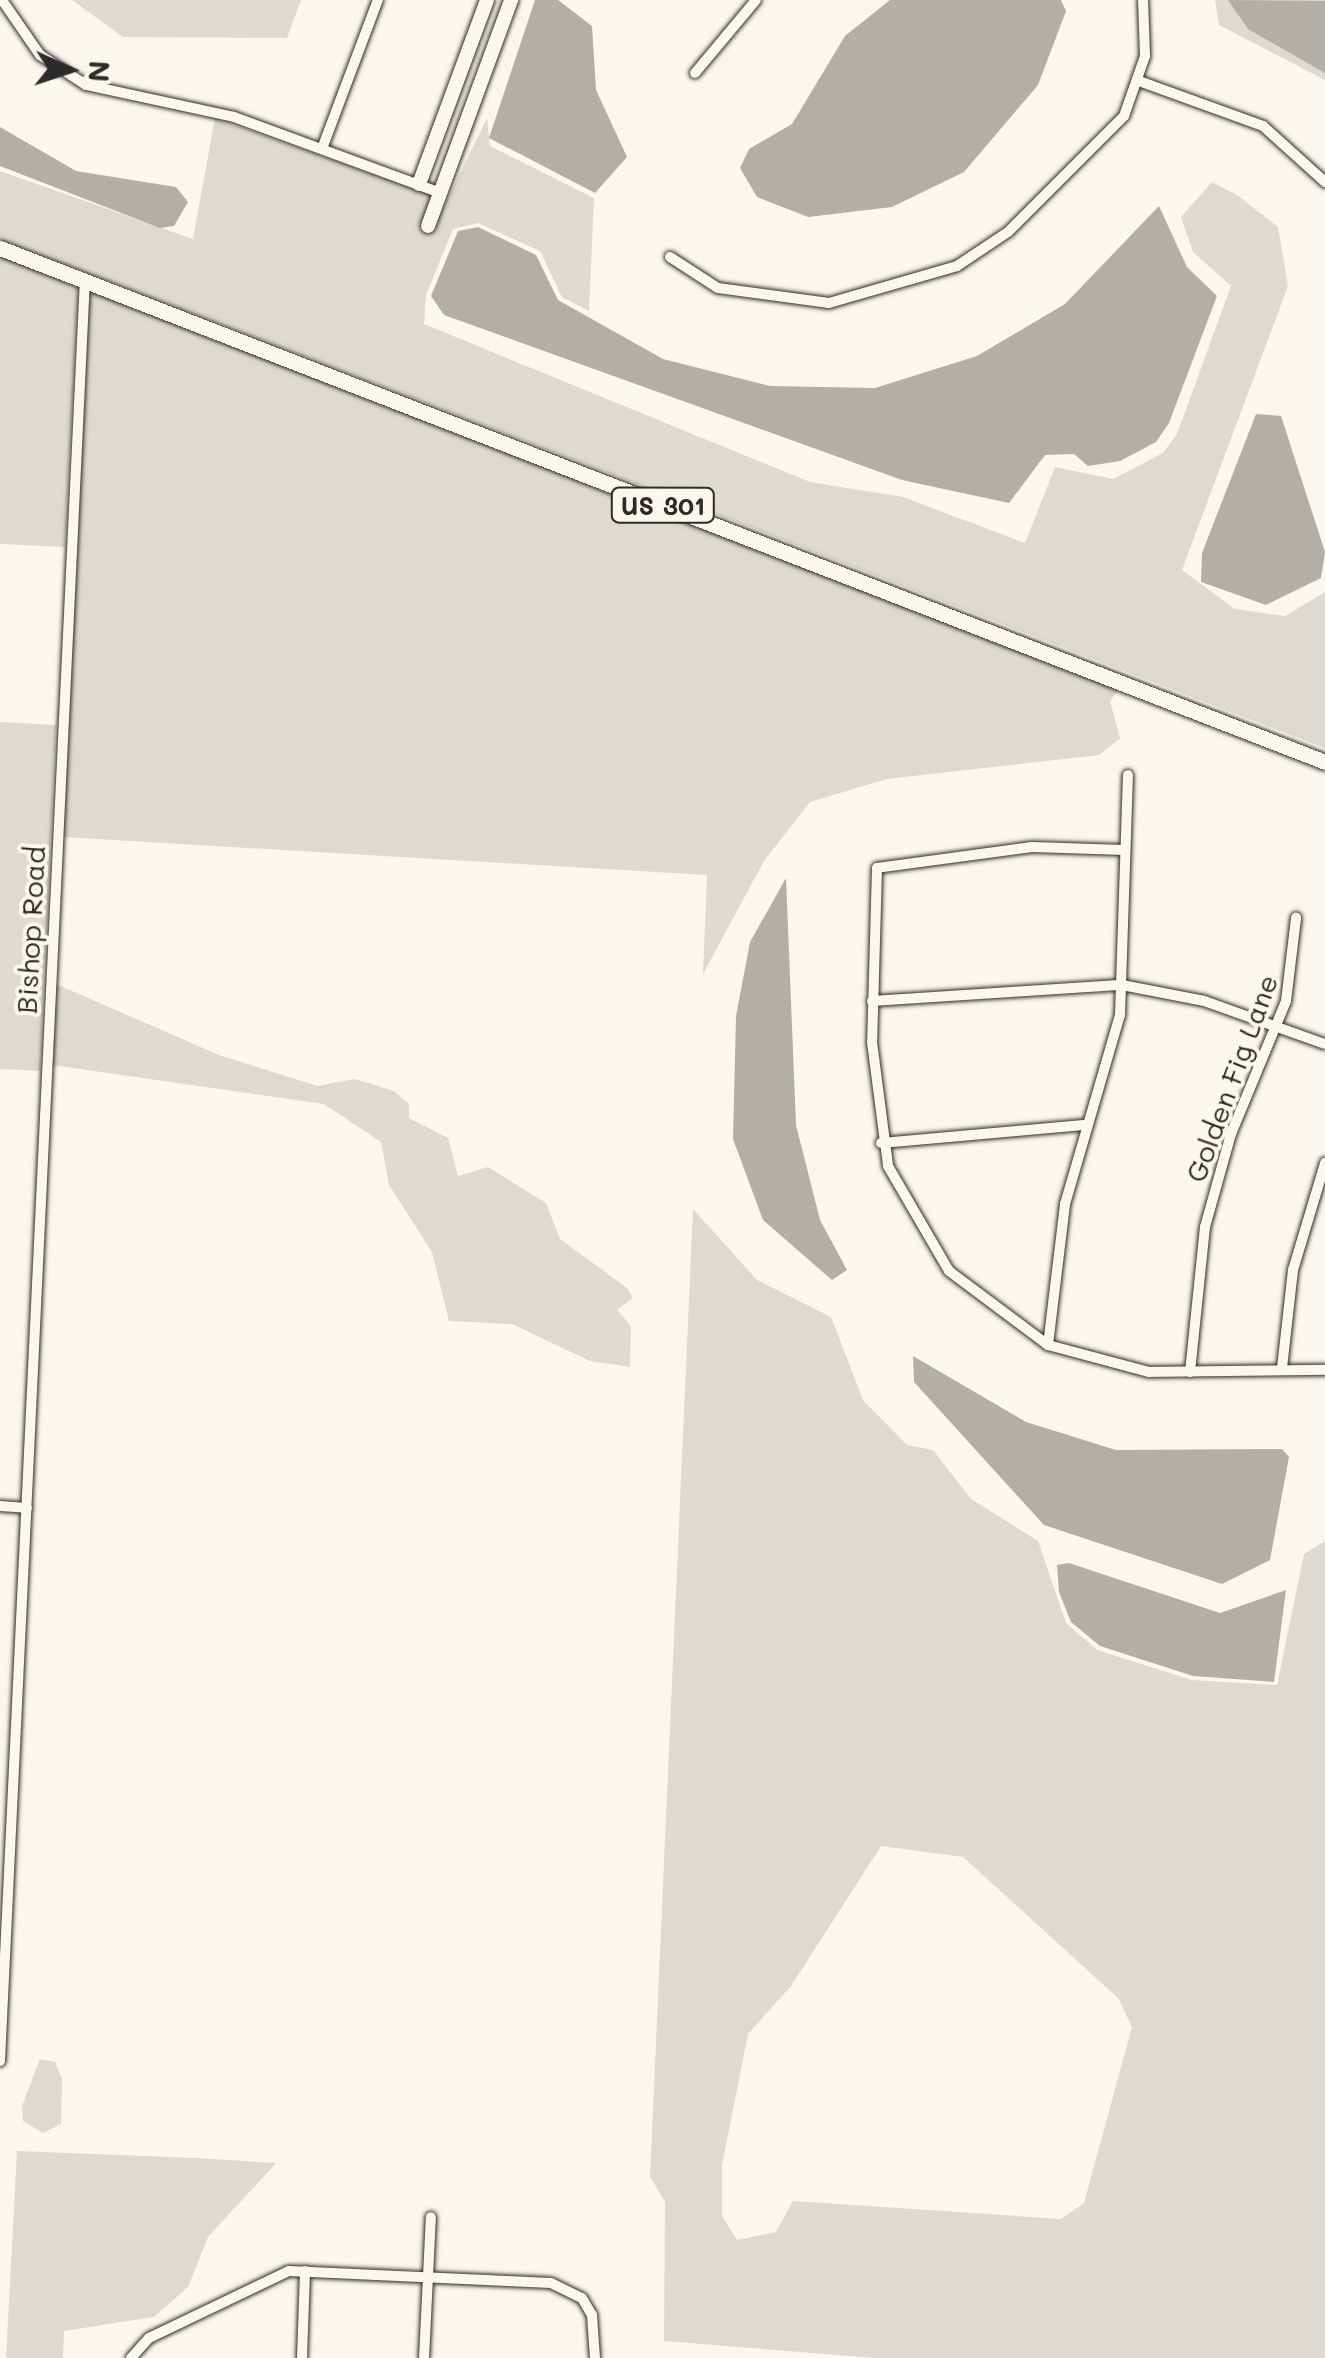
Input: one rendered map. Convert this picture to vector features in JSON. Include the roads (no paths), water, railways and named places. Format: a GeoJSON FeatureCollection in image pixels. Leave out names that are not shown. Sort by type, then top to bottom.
{"type":"FeatureCollection","features":[{"type":"Feature","properties":{"kind":"main road","name":"US 301"},"geometry":{"type":"LineString","coordinates":[[0,248],[1325,762]]}},
{"type":"Feature","properties":{"kind":"street"},"geometry":{"type":"LineString","coordinates":[[2,0],[40,56],[86,85],[323,146],[441,193]]}},
{"type":"Feature","properties":{"kind":"street"},"geometry":{"type":"LineString","coordinates":[[323,146],[378,0]]}},
{"type":"Feature","properties":{"kind":"street"},"geometry":{"type":"LineString","coordinates":[[419,184],[488,0]]}},
{"type":"Feature","properties":{"kind":"street"},"geometry":{"type":"LineString","coordinates":[[428,226],[511,0]]}},
{"type":"Feature","properties":{"kind":"street"},"geometry":{"type":"LineString","coordinates":[[695,73],[756,0]]}},
{"type":"Feature","properties":{"kind":"street"},"geometry":{"type":"LineString","coordinates":[[670,257],[718,288],[829,304],[958,266],[1099,146],[1139,81],[1143,0]]}},
{"type":"Feature","properties":{"kind":"street"},"geometry":{"type":"LineString","coordinates":[[1139,81],[1264,126],[1325,182]]}},
{"type":"Feature","properties":{"kind":"street","name":"Bishop Road"},"geometry":{"type":"LineString","coordinates":[[0,2061],[84,281]]}},
{"type":"Feature","properties":{"kind":"street"},"geometry":{"type":"LineString","coordinates":[[1048,1345],[1084,1125],[1116,1036],[1122,985],[1128,775]]}},
{"type":"Feature","properties":{"kind":"street"},"geometry":{"type":"LineString","coordinates":[[1125,850],[1032,846],[888,860],[872,888],[872,1001],[881,1143],[903,1201],[949,1271],[1048,1345],[1130,1369],[1325,1370]]}},
{"type":"Feature","properties":{"kind":"street","name":"Golden Fig Lane"},"geometry":{"type":"LineString","coordinates":[[1190,1372],[1210,1206],[1276,1026],[1296,958],[1296,918]]}},
{"type":"Feature","properties":{"kind":"street"},"geometry":{"type":"LineString","coordinates":[[872,1001],[1122,985],[1276,1026],[1325,1044]]}},
{"type":"Feature","properties":{"kind":"street"},"geometry":{"type":"LineString","coordinates":[[881,1143],[1084,1125]]}},
{"type":"Feature","properties":{"kind":"street"},"geometry":{"type":"LineString","coordinates":[[1322,1189],[1325,1164]]}},
{"type":"Feature","properties":{"kind":"street"},"geometry":{"type":"LineString","coordinates":[[1282,1368],[1293,1270],[1325,1173]]}},
{"type":"Feature","properties":{"kind":"street"},"geometry":{"type":"LineString","coordinates":[[0,1506],[26,1508]]}},
{"type":"Feature","properties":{"kind":"street"},"geometry":{"type":"LineString","coordinates":[[0,1724],[16,1724]]}},
{"type":"Feature","properties":{"kind":"street"},"geometry":{"type":"LineString","coordinates":[[424,2358],[432,2217]]}},
{"type":"Feature","properties":{"kind":"street"},"geometry":{"type":"LineString","coordinates":[[302,2358],[305,2272]]}},
{"type":"Feature","properties":{"kind":"street"},"geometry":{"type":"LineString","coordinates":[[130,2358],[149,2338],[267,2277],[305,2272],[568,2288],[592,2315],[595,2358]]}}]}
